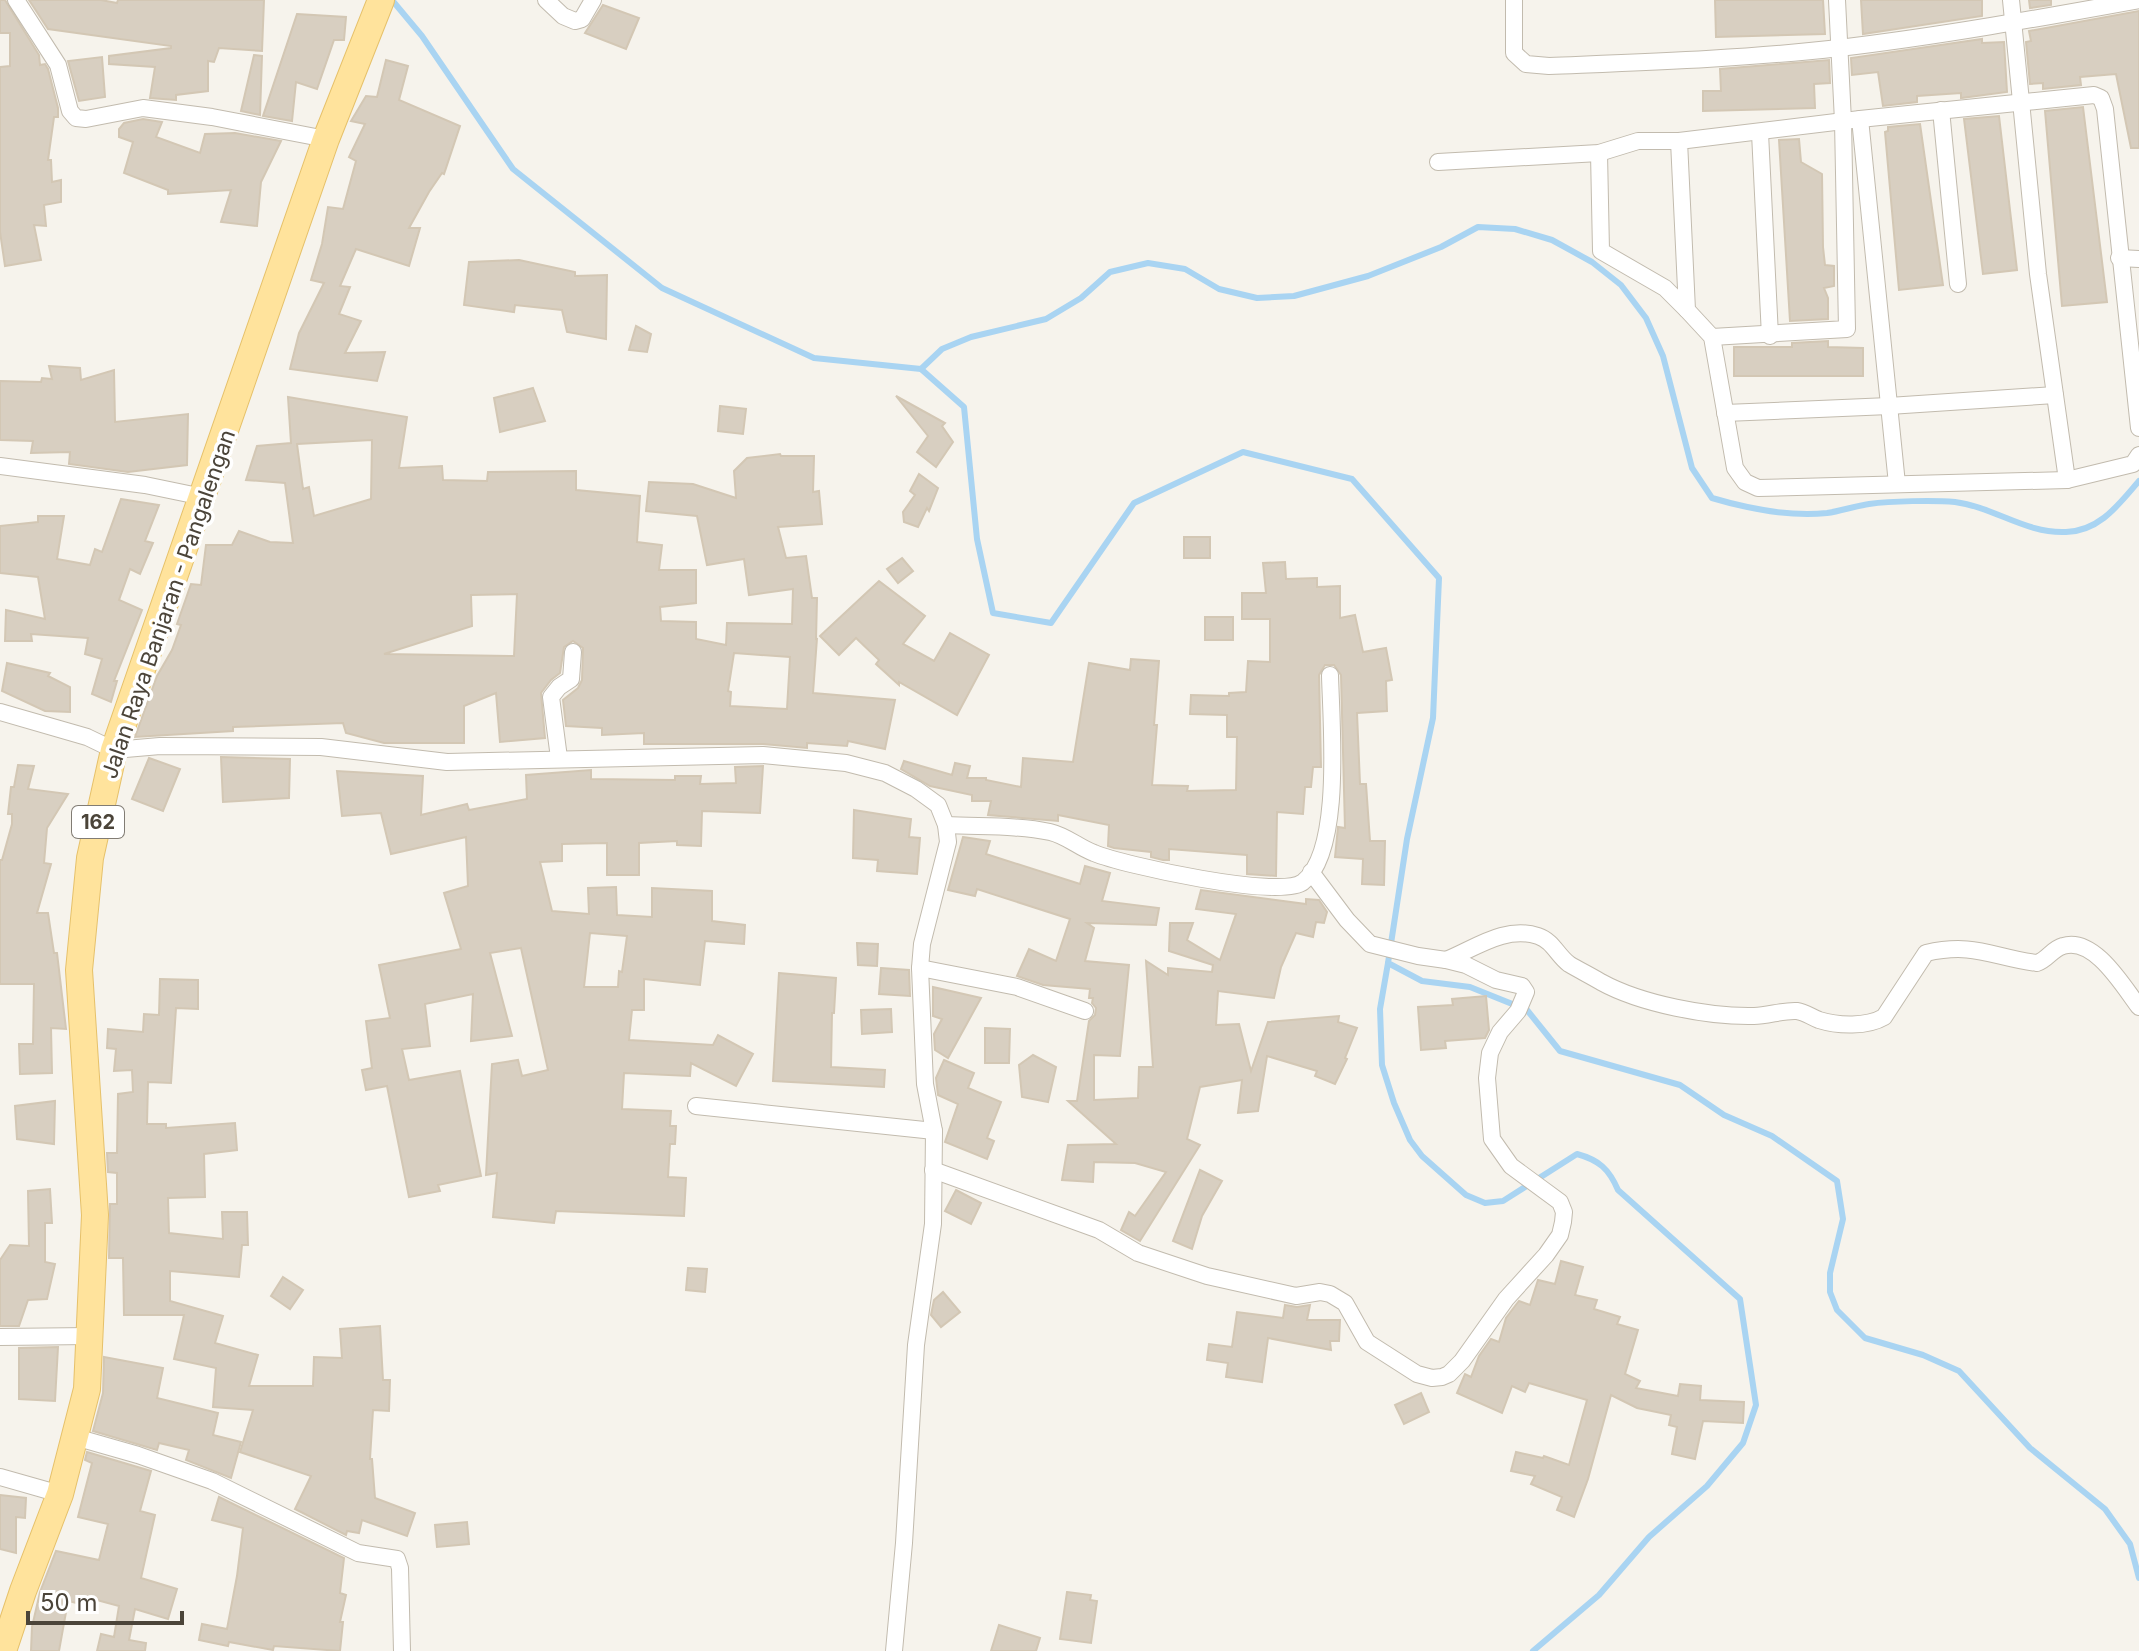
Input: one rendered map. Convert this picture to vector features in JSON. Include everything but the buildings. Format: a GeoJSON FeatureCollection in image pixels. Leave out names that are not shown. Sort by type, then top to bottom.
{"type":"FeatureCollection","features":[{"type":"Feature","properties":{"kind":"main road","name":"Jalan Raya Banjaran - Pangalengan"},"geometry":{"type":"LineString","coordinates":[[3,1651],[60,1494],[87,1389],[95,1215],[79,970],[90,858],[114,750],[326,139],[375,11]]}},
{"type":"Feature","properties":{"kind":"street"},"geometry":{"type":"LineString","coordinates":[[16,0],[58,65],[70,111],[76,118],[86,119],[143,108],[212,117],[326,139]]}},
{"type":"Feature","properties":{"kind":"street"},"geometry":{"type":"LineString","coordinates":[[546,0],[563,16],[575,21],[582,19],[593,0]]}},
{"type":"Feature","properties":{"kind":"street"},"geometry":{"type":"LineString","coordinates":[[1514,0],[1514,53],[1521,61],[1533,66],[1738,57],[1840,48],[2014,23],[2139,0]]}},
{"type":"Feature","properties":{"kind":"street"},"geometry":{"type":"LineString","coordinates":[[1837,0],[1840,48],[1852,120],[1897,484]]}},
{"type":"Feature","properties":{"kind":"street"},"geometry":{"type":"LineString","coordinates":[[2011,0],[2038,274],[2067,480]]}},
{"type":"Feature","properties":{"kind":"street"},"geometry":{"type":"LineString","coordinates":[[1438,162],[1599,153],[1638,141],[1679,141],[1760,133],[1852,120],[2094,95],[2101,98],[2106,122],[2139,428]]}},
{"type":"Feature","properties":{"kind":"street"},"geometry":{"type":"LineString","coordinates":[[1941,110],[1958,284]]}},
{"type":"Feature","properties":{"kind":"street"},"geometry":{"type":"LineString","coordinates":[[1712,337],[1770,336],[1847,329],[1852,120]]}},
{"type":"Feature","properties":{"kind":"street"},"geometry":{"type":"LineString","coordinates":[[1760,133],[1770,336]]}},
{"type":"Feature","properties":{"kind":"street"},"geometry":{"type":"LineString","coordinates":[[1679,141],[1687,310]]}},
{"type":"Feature","properties":{"kind":"street"},"geometry":{"type":"LineString","coordinates":[[1599,153],[1601,251],[1665,288],[1712,337],[1735,468],[1745,482],[1758,488],[2067,480],[2133,464],[2139,455]]}},
{"type":"Feature","properties":{"kind":"street"},"geometry":{"type":"LineString","coordinates":[[2119,258],[2139,259]]}},
{"type":"Feature","properties":{"kind":"street"},"geometry":{"type":"LineString","coordinates":[[1725,413],[2055,395]]}},
{"type":"Feature","properties":{"kind":"street"},"geometry":{"type":"LineString","coordinates":[[0,466],[145,485],[203,497]]}},
{"type":"Feature","properties":{"kind":"street"},"geometry":{"type":"LineString","coordinates":[[559,758],[551,697],[571,679],[573,652]]}},
{"type":"Feature","properties":{"kind":"street"},"geometry":{"type":"LineString","coordinates":[[946,825],[1046,832],[1062,836],[1094,853],[1141,866],[1251,886],[1296,886],[1305,881],[1319,857],[1333,795],[1330,675]]}},
{"type":"Feature","properties":{"kind":"street"},"geometry":{"type":"LineString","coordinates":[[0,712],[87,737],[114,750],[160,746],[321,747],[447,762],[763,755],[846,763],[885,773],[938,805],[946,825],[948,842],[922,944],[920,968],[925,1084],[934,1131],[933,1224],[916,1345],[894,1651]]}},
{"type":"Feature","properties":{"kind":"street"},"geometry":{"type":"LineString","coordinates":[[933,1170],[1099,1230],[1138,1253],[1207,1276],[1296,1296],[1320,1292],[1330,1294],[1345,1303],[1367,1342],[1417,1374],[1432,1378],[1449,1374],[1462,1361],[1506,1299],[1546,1255],[1560,1235],[1563,1222],[1564,1212],[1560,1202],[1511,1166],[1492,1139],[1487,1078],[1490,1053],[1500,1032],[1518,1011],[1526,992],[1522,986],[1496,980],[1466,965],[1370,944],[1347,920],[1311,872]]}},
{"type":"Feature","properties":{"kind":"street"},"geometry":{"type":"LineString","coordinates":[[1446,960],[1503,935],[1538,936],[1554,946],[1571,965],[1603,983],[1658,1003],[1689,1011],[1755,1017],[1802,1011],[1820,1021],[1848,1024],[1879,1021],[1884,1017],[1926,953],[1976,948],[2037,963],[2058,947],[2069,944],[2081,945],[2103,960],[2139,1007]]}},
{"type":"Feature","properties":{"kind":"street"},"geometry":{"type":"LineString","coordinates":[[920,968],[1017,987],[1085,1011]]}},
{"type":"Feature","properties":{"kind":"street"},"geometry":{"type":"LineString","coordinates":[[696,1106],[934,1131]]}},
{"type":"Feature","properties":{"kind":"street"},"geometry":{"type":"LineString","coordinates":[[0,1337],[90,1336]]}},
{"type":"Feature","properties":{"kind":"street"},"geometry":{"type":"LineString","coordinates":[[75,1437],[212,1481],[358,1553],[397,1559],[400,1568],[402,1651]]}},
{"type":"Feature","properties":{"kind":"street"},"geometry":{"type":"LineString","coordinates":[[0,1477],[60,1494]]}},
{"type":"Feature","properties":{"kind":"waterway"},"geometry":{"type":"LineString","coordinates":[[392,0],[422,36],[513,169],[662,288],[814,358],[921,369],[964,407],[977,539],[993,613],[1051,623],[1134,503],[1243,452],[1352,479],[1439,578],[1433,718],[1407,839],[1388,963],[1422,981],[1470,987],[1527,1010],[1560,1051],[1680,1085],[1724,1115],[1772,1136],[1837,1181],[1843,1219],[1830,1273],[1830,1292],[1837,1310],[1865,1338],[1923,1355],[1959,1371],[2030,1448],[2105,1509],[2130,1544],[2139,1578]]}},
{"type":"Feature","properties":{"kind":"waterway"},"geometry":{"type":"LineString","coordinates":[[921,369],[942,349],[971,337],[1046,319],[1081,298],[1110,272],[1148,263],[1185,269],[1219,289],[1257,298],[1294,296],[1368,276],[1441,247],[1478,227],[1515,229],[1552,240],[1592,262],[1621,285],[1646,318],[1663,356],[1692,468],[1712,498],[1754,509],[1798,514],[1827,513],[1889,502],[1955,502],[2037,529],[2066,532],[2089,527],[2108,515],[2139,481]]}},
{"type":"Feature","properties":{"kind":"waterway"},"geometry":{"type":"LineString","coordinates":[[1388,963],[1380,1009],[1382,1065],[1410,1140],[1422,1156],[1466,1195],[1485,1203],[1503,1201],[1577,1154],[1591,1159],[1607,1171],[1618,1190],[1740,1299],[1756,1405],[1743,1443],[1707,1486],[1649,1537],[1599,1595],[1533,1651]]}}]}
